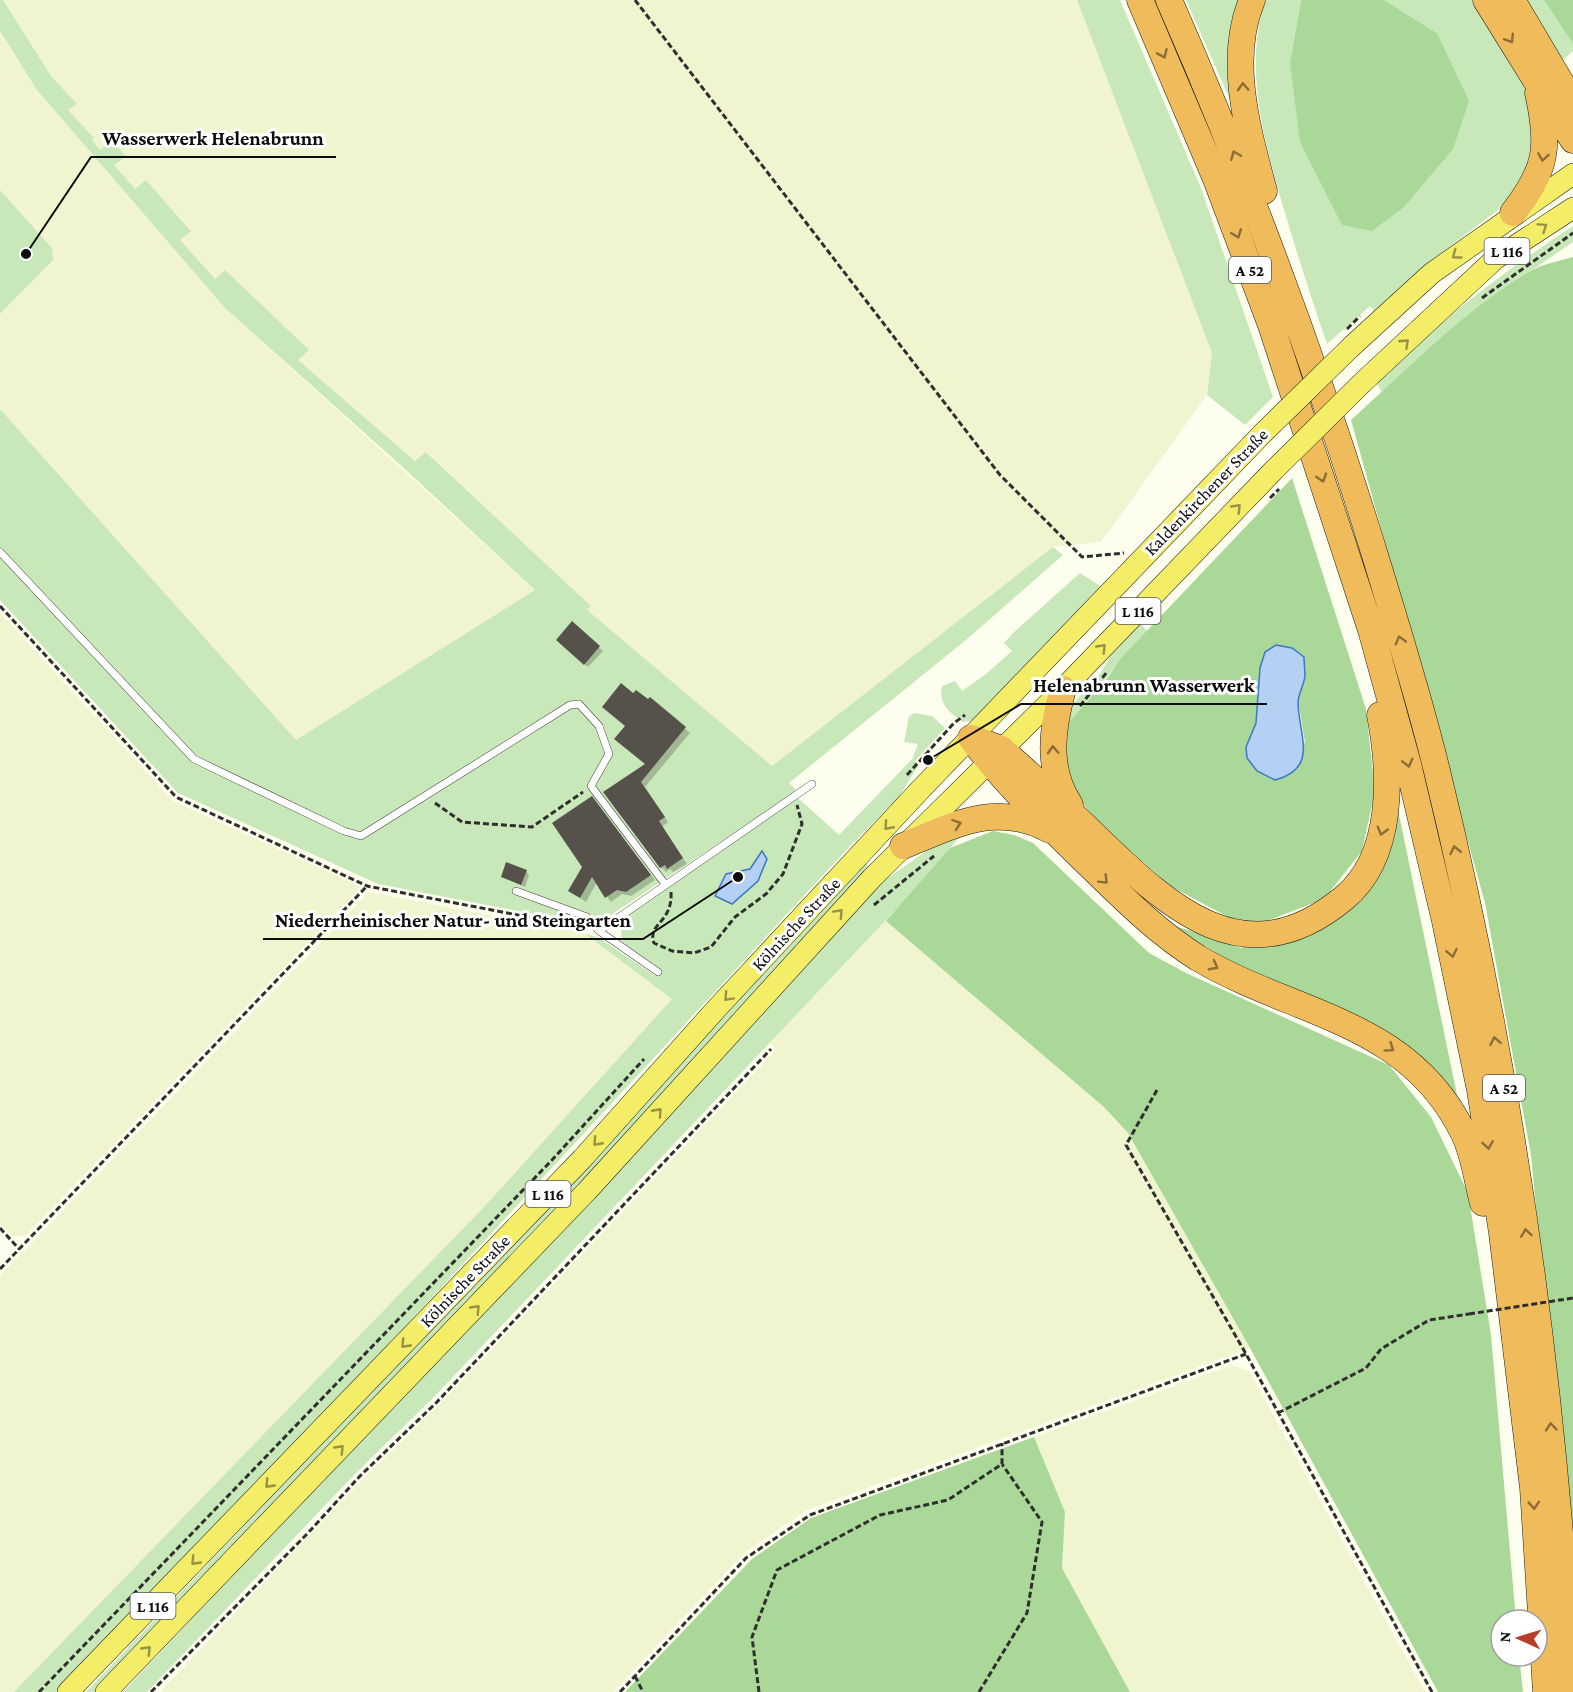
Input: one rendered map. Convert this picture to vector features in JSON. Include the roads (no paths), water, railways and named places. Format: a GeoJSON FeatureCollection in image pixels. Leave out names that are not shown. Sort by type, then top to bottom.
{"type":"FeatureCollection","features":[{"type":"Feature","properties":{"kind":"highway","name":"A 52"},"geometry":{"type":"LineString","coordinates":[[1140,0],[1216,179],[1267,313],[1371,630],[1408,764],[1445,921],[1480,1090],[1514,1321],[1533,1488],[1546,1692]]}},
{"type":"Feature","properties":{"kind":"highway","name":"A 52"},"geometry":{"type":"LineString","coordinates":[[1169,0],[1249,190],[1307,347],[1389,601],[1437,769],[1503,1083],[1549,1409],[1572,1692]]}},
{"type":"Feature","properties":{"kind":"highway"},"geometry":{"type":"LineString","coordinates":[[1252,0],[1241,52],[1244,108],[1256,161],[1307,347]]}},
{"type":"Feature","properties":{"kind":"highway"},"geometry":{"type":"LineString","coordinates":[[1486,0],[1573,140]]}},
{"type":"Feature","properties":{"kind":"highway"},"geometry":{"type":"LineString","coordinates":[[1512,0],[1573,103]]}},
{"type":"Feature","properties":{"kind":"highway"},"geometry":{"type":"LineString","coordinates":[[1531,32],[1573,81]]}},
{"type":"Feature","properties":{"kind":"highway"},"geometry":{"type":"LineString","coordinates":[[1514,213],[1535,185],[1544,158],[1542,114],[1534,78]]}},
{"type":"Feature","properties":{"kind":"highway"},"geometry":{"type":"LineString","coordinates":[[962,730],[1082,823],[1155,893],[1185,914],[1218,928],[1252,935],[1285,931],[1325,914],[1350,893],[1372,860],[1384,825],[1388,785],[1385,741],[1344,546]]}},
{"type":"Feature","properties":{"kind":"highway"},"geometry":{"type":"LineString","coordinates":[[1063,689],[1053,726],[1055,773],[1064,796],[1082,823]]}},
{"type":"Feature","properties":{"kind":"highway"},"geometry":{"type":"LineString","coordinates":[[995,755],[1063,839],[1165,934],[1198,957],[1232,975],[1377,1039],[1430,1080],[1449,1106],[1465,1136],[1514,1321]]}},
{"type":"Feature","properties":{"kind":"highway"},"geometry":{"type":"LineString","coordinates":[[903,846],[961,822],[996,815],[1010,815],[1048,829],[1063,839]]}},
{"type":"Feature","properties":{"kind":"main road","name":"Kaldenkirchener Straße"},"geometry":{"type":"LineString","coordinates":[[854,862],[871,845],[962,730],[1352,346],[1432,273],[1514,213],[1573,174]]}},
{"type":"Feature","properties":{"kind":"main road","name":"Kaldenkirchener Straße"},"geometry":{"type":"LineString","coordinates":[[874,875],[1063,689],[1273,471],[1362,383],[1495,259],[1573,208]]}},
{"type":"Feature","properties":{"kind":"main road","name":"Kölnische Straße"},"geometry":{"type":"LineString","coordinates":[[68,1692],[582,1159],[718,1006],[854,862]]}},
{"type":"Feature","properties":{"kind":"main road","name":"Kölnische Straße"},"geometry":{"type":"LineString","coordinates":[[106,1692],[557,1224],[874,875]]}},
{"type":"Feature","properties":{"kind":"lane"},"geometry":{"type":"LineString","coordinates":[[0,552],[194,759],[344,831],[361,836],[570,705],[579,704],[599,726],[606,740],[609,754],[591,786],[665,884]]}},
{"type":"Feature","properties":{"kind":"lane"},"geometry":{"type":"LineString","coordinates":[[599,930],[812,784]]}},
{"type":"Feature","properties":{"kind":"lane"},"geometry":{"type":"LineString","coordinates":[[516,891],[587,917],[599,930],[657,972]]}},
{"type":"Feature","properties":{"kind":"water"},"geometry":{"type":"Polygon","coordinates":[[[1276,645],[1292,648],[1304,657],[1305,676],[1298,703],[1303,739],[1302,759],[1289,775],[1275,780],[1257,771],[1247,758],[1246,747],[1256,723],[1260,668],[1265,652],[1276,645]]]}},
{"type":"Feature","properties":{"kind":"water"},"geometry":{"type":"Polygon","coordinates":[[[762,851],[767,859],[758,881],[732,904],[715,896],[726,874],[750,869],[762,851]]]}},
{"type":"Feature","properties":{"kind":"place","name":"Wasserwerk Helenabrunn"},"geometry":{"type":"Point","coordinates":[26,254]}},
{"type":"Feature","properties":{"kind":"place","name":"Helenabrunn Wasserwerk"},"geometry":{"type":"Point","coordinates":[928,760]}},
{"type":"Feature","properties":{"kind":"place","name":"Niederrheinischer Natur- und Steingarten"},"geometry":{"type":"Point","coordinates":[738,877]}}]}
